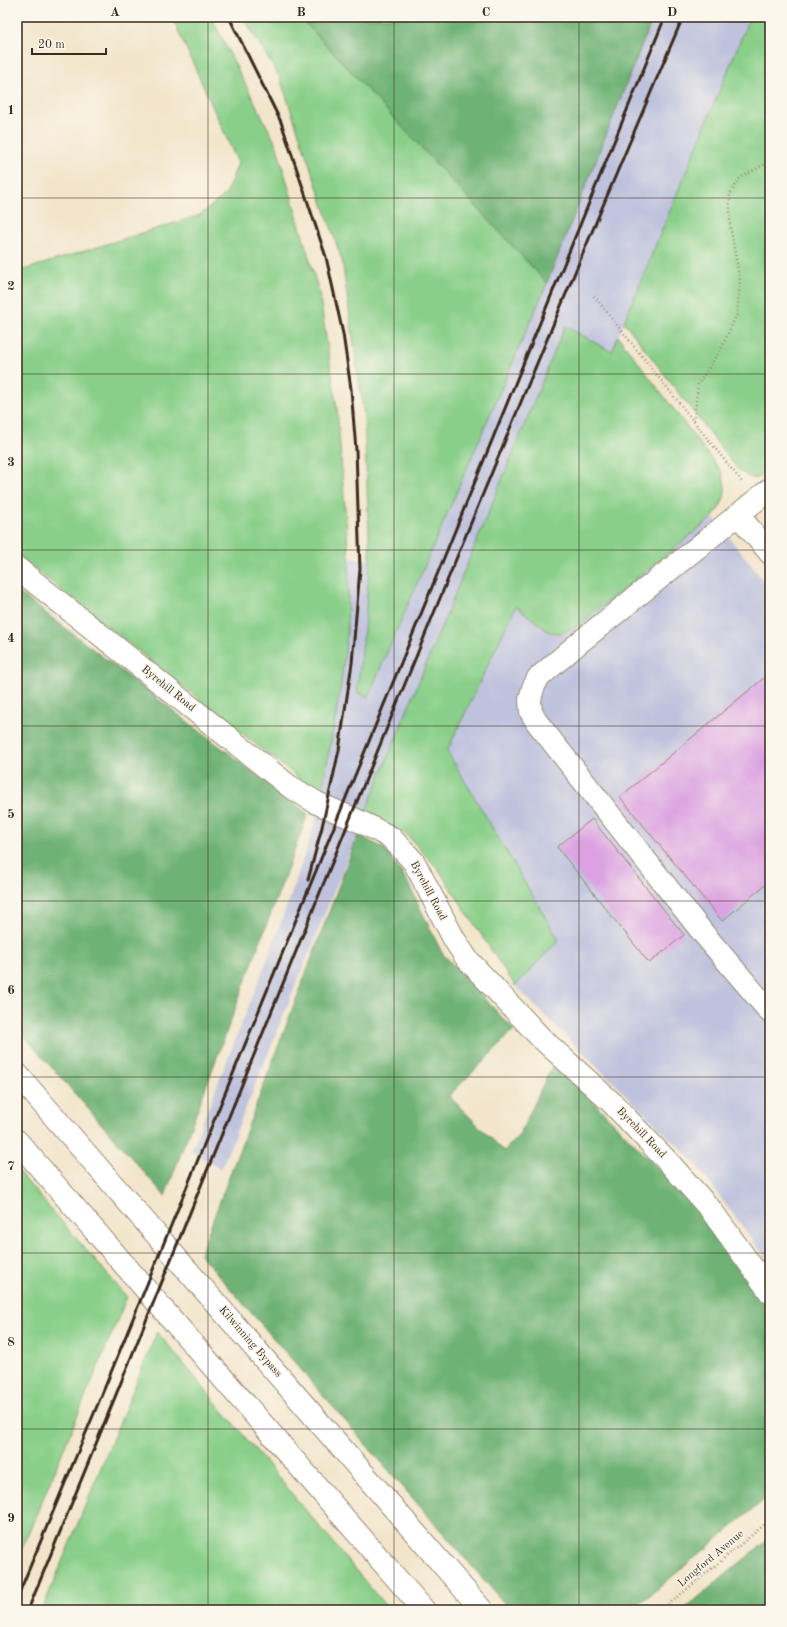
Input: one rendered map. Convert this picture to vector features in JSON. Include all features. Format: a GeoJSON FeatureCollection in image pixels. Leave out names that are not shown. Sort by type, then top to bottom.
{"type":"FeatureCollection","features":[{"type":"Feature","properties":{"kind":"main road"},"geometry":{"type":"LineString","coordinates":[[763,495],[739,516],[580,642],[538,678],[532,688],[530,700],[531,712],[536,721],[703,933],[770,1012]]}},
{"type":"Feature","properties":{"kind":"main road"},"geometry":{"type":"LineString","coordinates":[[739,516],[770,553]]}},
{"type":"Feature","properties":{"kind":"main road","name":"Byrehill Road"},"geometry":{"type":"LineString","coordinates":[[17,568],[289,786],[317,803],[363,822],[390,837],[402,848],[414,862],[454,939],[467,959],[540,1036],[611,1102],[712,1210],[770,1292]]}},
{"type":"Feature","properties":{"kind":"main road","name":"Kilwinning Bypass"},"geometry":{"type":"LineString","coordinates":[[17,1074],[482,1610]]}},
{"type":"Feature","properties":{"kind":"main road"},"geometry":{"type":"LineString","coordinates":[[17,1141],[424,1610]]}},
{"type":"Feature","properties":{"kind":"path"},"geometry":{"type":"LineString","coordinates":[[694,421],[698,384],[721,349],[737,314],[740,281],[730,225],[730,194],[740,178],[770,161]]}},
{"type":"Feature","properties":{"kind":"path"},"geometry":{"type":"LineString","coordinates":[[594,296],[694,421],[763,495]]}},
{"type":"Feature","properties":{"kind":"path","name":"Longford Avenue"},"geometry":{"type":"LineString","coordinates":[[662,1610],[770,1520]]}},
{"type":"Feature","properties":{"kind":"shaded area"},"geometry":{"type":"Polygon","coordinates":[[[653,17],[750,17],[612,352],[564,327],[221,1169],[191,1151],[269,955],[315,823],[340,692],[347,634],[349,558],[370,560],[364,638],[368,697],[547,283],[653,17]]]}},
{"type":"Feature","properties":{"kind":"shaded area"},"geometry":{"type":"Polygon","coordinates":[[[713,517],[770,589],[770,1263],[693,1161],[515,986],[559,940],[447,751],[516,606],[549,632],[561,633],[576,627],[713,517]]]}},
{"type":"Feature","properties":{"kind":"green space"},"geometry":{"type":"Polygon","coordinates":[[[172,17],[211,17],[276,144],[319,292],[337,408],[349,558],[347,634],[340,692],[321,796],[17,555],[17,272],[200,215],[226,194],[238,163],[172,17]]]}},
{"type":"Feature","properties":{"kind":"green space"},"geometry":{"type":"Polygon","coordinates":[[[243,17],[300,17],[547,283],[368,697],[357,692],[370,560],[364,417],[342,260],[280,78],[243,17]]]}},
{"type":"Feature","properties":{"kind":"green space"},"geometry":{"type":"Polygon","coordinates":[[[300,17],[653,17],[547,283],[300,17]]]}},
{"type":"Feature","properties":{"kind":"green space"},"geometry":{"type":"Polygon","coordinates":[[[750,17],[770,17],[770,471],[757,478],[747,476],[738,470],[624,322],[750,17]]]}},
{"type":"Feature","properties":{"kind":"green space"},"geometry":{"type":"Polygon","coordinates":[[[565,326],[612,352],[618,336],[721,471],[725,490],[723,501],[713,517],[576,627],[561,633],[549,632],[516,606],[447,751],[559,940],[515,986],[438,869],[407,835],[365,813],[565,326]]]}},
{"type":"Feature","properties":{"kind":"green space"},"geometry":{"type":"Polygon","coordinates":[[[17,591],[308,814],[165,1196],[17,1028],[17,591]]]}},
{"type":"Feature","properties":{"kind":"green space"},"geometry":{"type":"Polygon","coordinates":[[[358,835],[385,849],[407,881],[442,953],[514,1030],[449,1096],[504,1151],[520,1134],[554,1062],[702,1213],[770,1306],[770,1495],[632,1610],[510,1610],[200,1254],[358,835]]]}},
{"type":"Feature","properties":{"kind":"green space"},"geometry":{"type":"Polygon","coordinates":[[[17,1170],[127,1297],[17,1561],[17,1170]]]}},
{"type":"Feature","properties":{"kind":"green space"},"geometry":{"type":"Polygon","coordinates":[[[157,1332],[389,1610],[42,1610],[157,1332]]]}},
{"type":"Feature","properties":{"kind":"green space"},"geometry":{"type":"Polygon","coordinates":[[[770,1538],[770,1610],[683,1610],[770,1538]]]}},
{"type":"Feature","properties":{"kind":"building"},"geometry":{"type":"Polygon","coordinates":[[[770,673],[770,881],[722,921],[620,797],[770,673]]]}},
{"type":"Feature","properties":{"kind":"building"},"geometry":{"type":"Polygon","coordinates":[[[592,819],[684,935],[649,963],[557,847],[592,819]]]}},
{"type":"Feature","properties":{"kind":"railway"},"geometry":{"type":"LineString","coordinates":[[229,17],[281,122],[326,257],[343,334],[351,389],[356,450],[360,569],[352,663],[339,750],[322,827],[308,880]]}},
{"type":"Feature","properties":{"kind":"railway"},"geometry":{"type":"LineString","coordinates":[[17,1598],[105,1387],[665,17]]}},
{"type":"Feature","properties":{"kind":"railway"},"geometry":{"type":"LineString","coordinates":[[28,1610],[352,812],[516,414],[683,17]]}}]}
